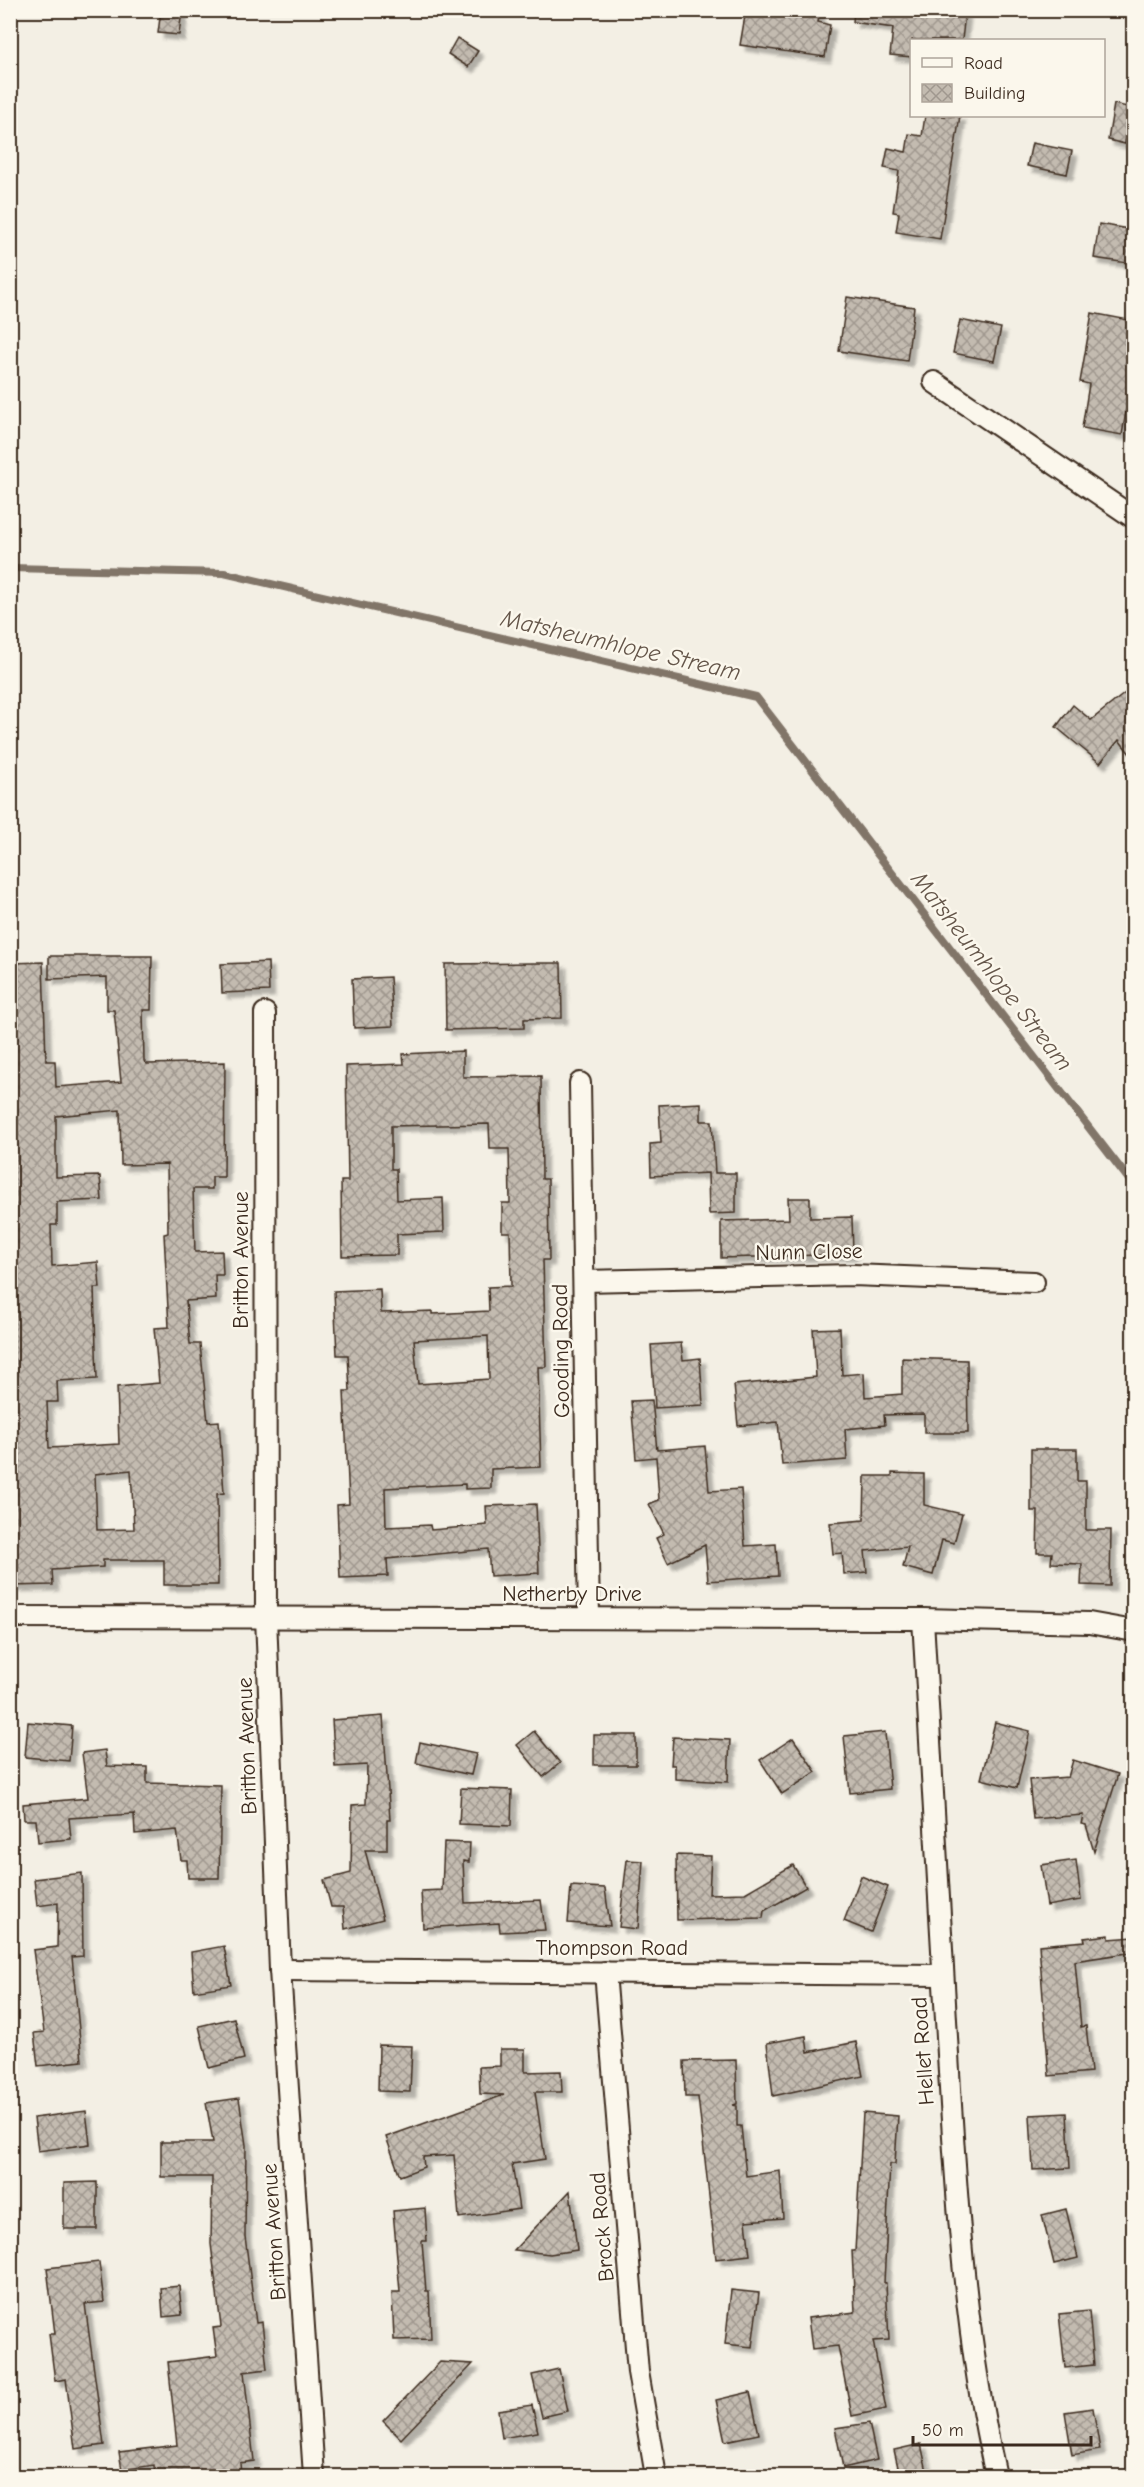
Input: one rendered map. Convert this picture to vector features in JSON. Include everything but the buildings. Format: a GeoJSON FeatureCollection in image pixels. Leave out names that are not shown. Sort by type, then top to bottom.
{"type":"FeatureCollection","features":[{"type":"Feature","properties":{"kind":"street"},"geometry":{"type":"LineString","coordinates":[[934,382],[1134,518]]}},
{"type":"Feature","properties":{"kind":"street","name":"Britton Avenue"},"geometry":{"type":"LineString","coordinates":[[265,1013],[266,1617],[280,1970],[314,2476]]}},
{"type":"Feature","properties":{"kind":"street","name":"Gooding Road"},"geometry":{"type":"LineString","coordinates":[[580,1083],[589,1618]]}},
{"type":"Feature","properties":{"kind":"street","name":"Nunn Close"},"geometry":{"type":"LineString","coordinates":[[585,1281],[853,1275],[1034,1282]]}},
{"type":"Feature","properties":{"kind":"street","name":"Netherby Drive"},"geometry":{"type":"LineString","coordinates":[[10,1617],[923,1619],[1089,1623],[1134,1631]]}},
{"type":"Feature","properties":{"kind":"street","name":"Hellet Road"},"geometry":{"type":"LineString","coordinates":[[923,1619],[942,1975],[964,2282],[982,2416],[996,2476]]}},
{"type":"Feature","properties":{"kind":"street","name":"Thompson Road"},"geometry":{"type":"LineString","coordinates":[[280,1970],[942,1975]]}},
{"type":"Feature","properties":{"kind":"street","name":"Brock Road"},"geometry":{"type":"LineString","coordinates":[[605,1972],[638,2372],[656,2476]]}},
{"type":"Feature","properties":{"kind":"waterway","name":"Matsheumhlope Stream"},"geometry":{"type":"LineString","coordinates":[[10,568],[224,573],[756,697],[1134,1186]]}}]}
